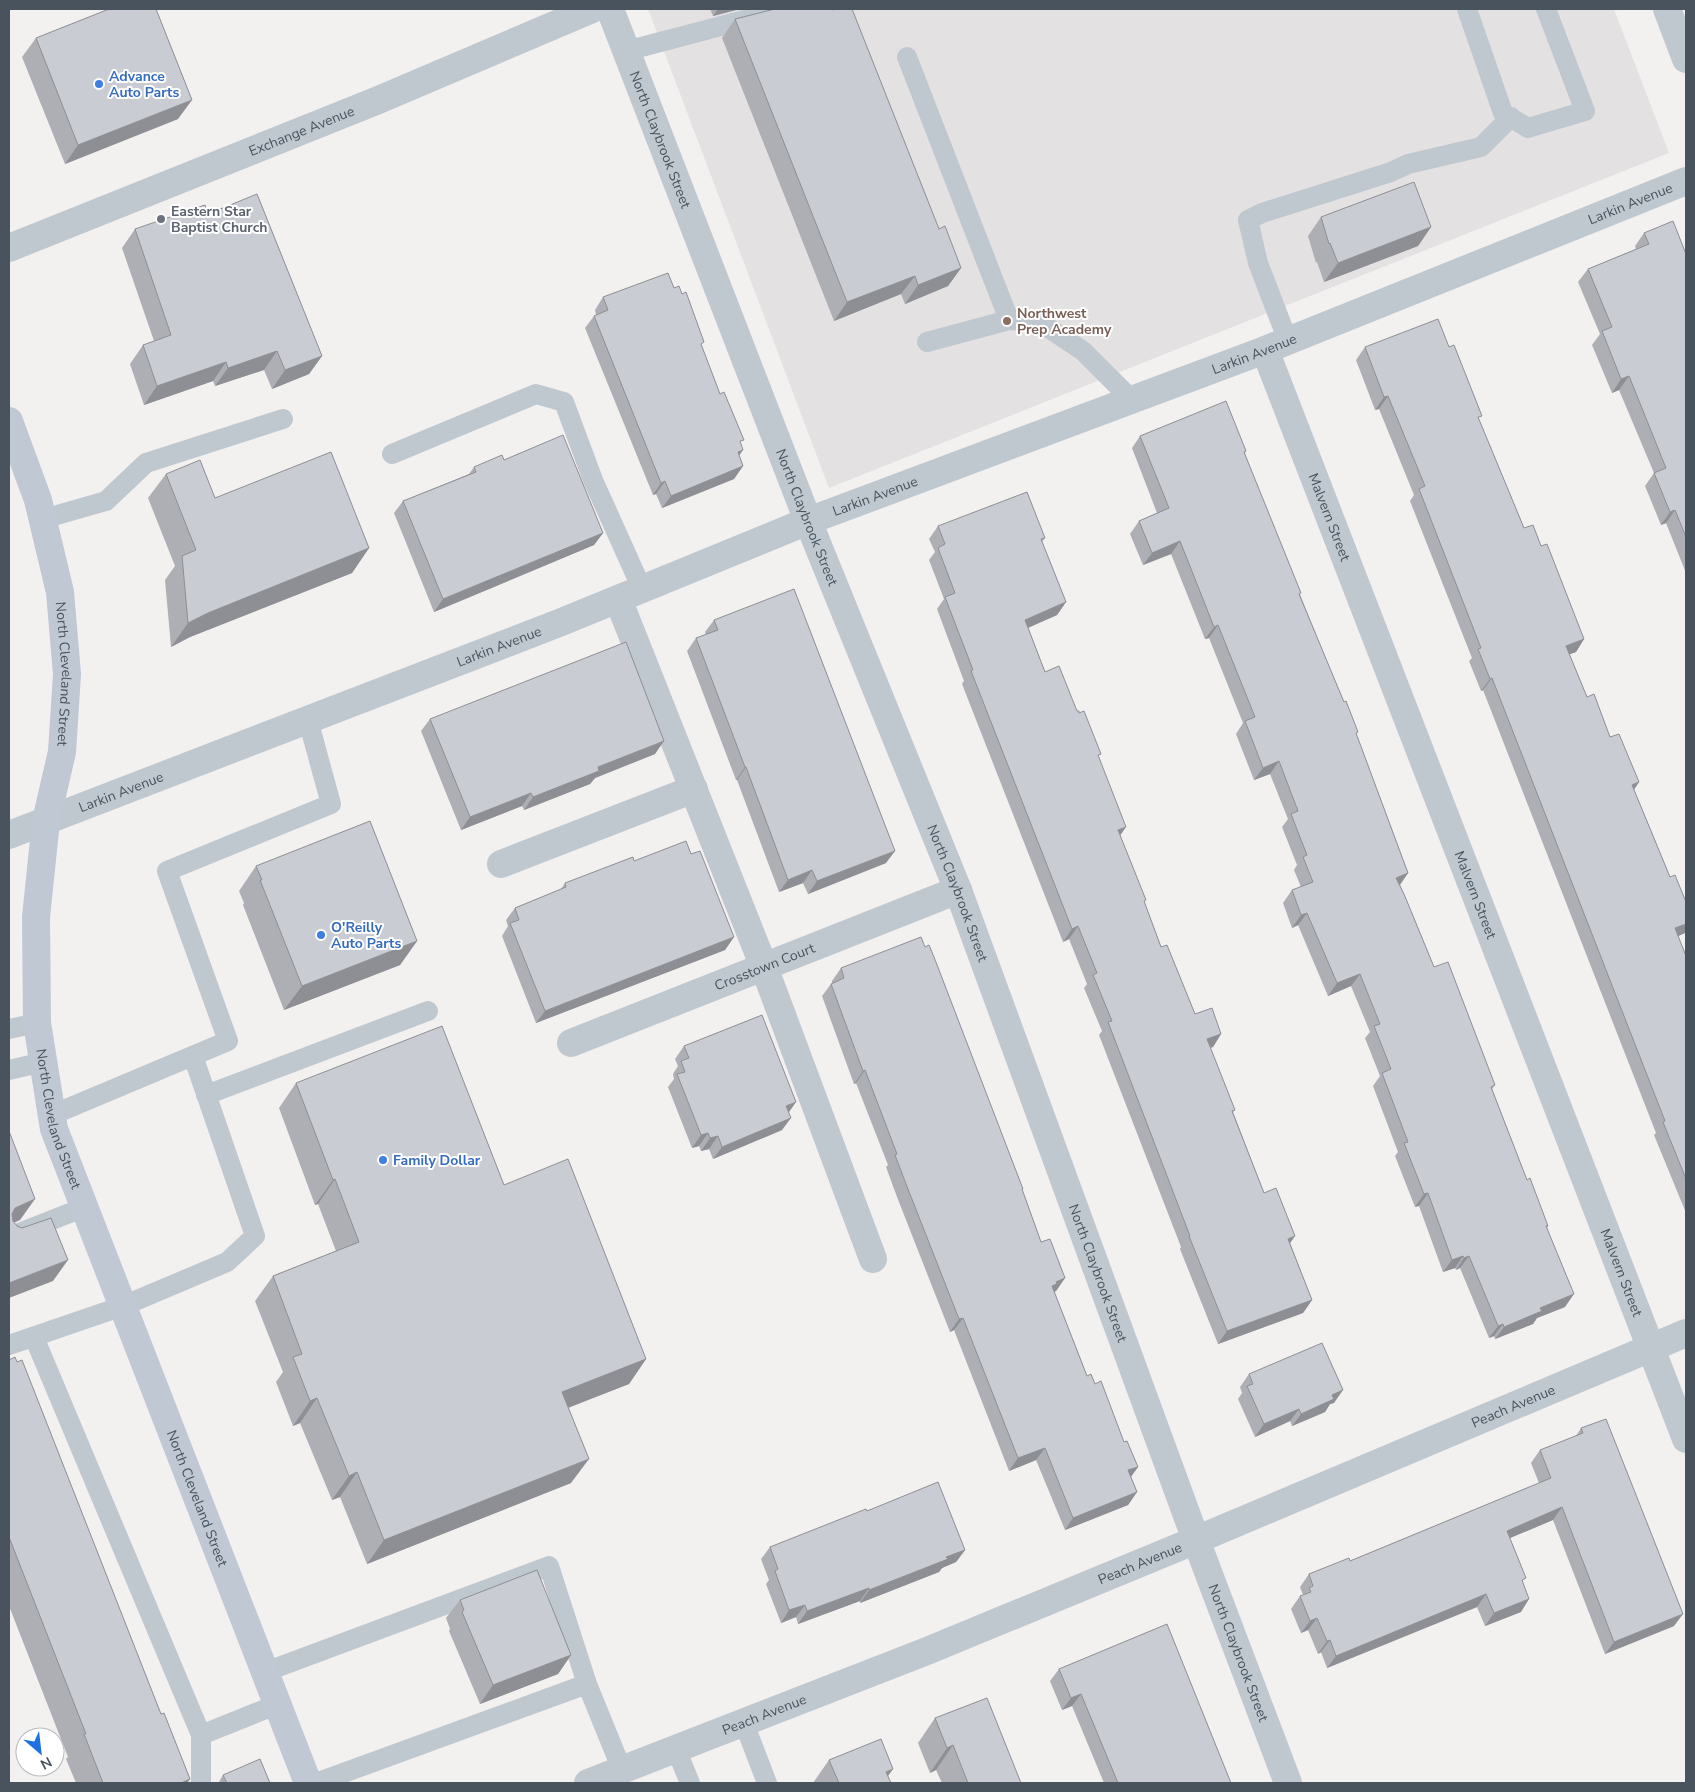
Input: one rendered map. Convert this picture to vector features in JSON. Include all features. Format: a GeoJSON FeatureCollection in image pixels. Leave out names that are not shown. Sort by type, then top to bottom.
{"type":"FeatureCollection","features":[{"type":"Feature","properties":{"kind":"main road","name":"North Cleveland Street"},"geometry":{"type":"LineString","coordinates":[[9,421],[38,500],[60,592],[67,674],[62,752],[46,821],[36,917],[37,1023],[54,1130],[308,1783]]}},
{"type":"Feature","properties":{"kind":"street","name":"Exchange Avenue"},"geometry":{"type":"LineString","coordinates":[[9,248],[376,102],[592,9]]}},
{"type":"Feature","properties":{"kind":"street","name":"North Claybrook Street"},"geometry":{"type":"LineString","coordinates":[[610,9],[808,521],[958,890],[1196,1540],[1288,1783]]}},
{"type":"Feature","properties":{"kind":"street"},"geometry":{"type":"LineString","coordinates":[[1667,9],[1686,59]]}},
{"type":"Feature","properties":{"kind":"street","name":"Larkin Avenue"},"geometry":{"type":"LineString","coordinates":[[9,835],[630,594],[808,521],[1276,346],[1686,181]]}},
{"type":"Feature","properties":{"kind":"street","name":"Malvern Street"},"geometry":{"type":"LineString","coordinates":[[1276,346],[1686,1439]]}},
{"type":"Feature","properties":{"kind":"street"},"geometry":{"type":"LineString","coordinates":[[630,594],[694,790],[764,967],[873,1259]]}},
{"type":"Feature","properties":{"kind":"street"},"geometry":{"type":"LineString","coordinates":[[502,864],[694,790]]}},
{"type":"Feature","properties":{"kind":"street","name":"Crosstown Court"},"geometry":{"type":"LineString","coordinates":[[571,1043],[958,890]]}},
{"type":"Feature","properties":{"kind":"street","name":"Peach Avenue"},"geometry":{"type":"LineString","coordinates":[[588,1783],[936,1647],[1196,1540],[1686,1333]]}},
{"type":"Feature","properties":{"kind":"lane"},"geometry":{"type":"LineString","coordinates":[[626,51],[786,9]]}},
{"type":"Feature","properties":{"kind":"lane"},"geometry":{"type":"LineString","coordinates":[[1467,9],[1503,112],[1528,128],[1585,111],[1546,9]]}},
{"type":"Feature","properties":{"kind":"lane"},"geometry":{"type":"LineString","coordinates":[[907,57],[1010,320]]}},
{"type":"Feature","properties":{"kind":"lane"},"geometry":{"type":"LineString","coordinates":[[1276,346],[1248,220],[1262,213],[1391,172],[1408,164],[1481,147],[1511,117]]}},
{"type":"Feature","properties":{"kind":"lane"},"geometry":{"type":"LineString","coordinates":[[927,342],[1010,320],[1038,321],[1083,351],[1132,400]]}},
{"type":"Feature","properties":{"kind":"lane"},"geometry":{"type":"LineString","coordinates":[[392,454],[536,394],[564,402],[593,480],[630,594]]}},
{"type":"Feature","properties":{"kind":"lane"},"geometry":{"type":"LineString","coordinates":[[43,519],[106,501],[146,463],[284,419]]}},
{"type":"Feature","properties":{"kind":"lane"},"geometry":{"type":"LineString","coordinates":[[52,1115],[228,1041],[167,871],[331,804],[308,720]]}},
{"type":"Feature","properties":{"kind":"lane"},"geometry":{"type":"LineString","coordinates":[[206,1095],[428,1011]]}},
{"type":"Feature","properties":{"kind":"lane"},"geometry":{"type":"LineString","coordinates":[[9,1029],[37,1023]]}},
{"type":"Feature","properties":{"kind":"lane"},"geometry":{"type":"LineString","coordinates":[[9,1345],[123,1306],[226,1262],[255,1236],[193,1056]]}},
{"type":"Feature","properties":{"kind":"lane"},"geometry":{"type":"LineString","coordinates":[[9,1070],[44,1062]]}},
{"type":"Feature","properties":{"kind":"lane"},"geometry":{"type":"LineString","coordinates":[[9,1237],[85,1207]]}},
{"type":"Feature","properties":{"kind":"lane"},"geometry":{"type":"LineString","coordinates":[[34,1337],[201,1735],[201,1783]]}},
{"type":"Feature","properties":{"kind":"lane"},"geometry":{"type":"LineString","coordinates":[[265,1672],[549,1566],[586,1684],[622,1770]]}},
{"type":"Feature","properties":{"kind":"lane"},"geometry":{"type":"LineString","coordinates":[[316,1783],[586,1684]]}},
{"type":"Feature","properties":{"kind":"lane"},"geometry":{"type":"LineString","coordinates":[[201,1735],[278,1704]]}},
{"type":"Feature","properties":{"kind":"lane"},"geometry":{"type":"LineString","coordinates":[[744,1723],[766,1783]]}},
{"type":"Feature","properties":{"kind":"lane"},"geometry":{"type":"LineString","coordinates":[[676,1749],[690,1783]]}},
{"type":"Feature","properties":{"kind":"shaded area","name":"Northwest Prep Academy"},"geometry":{"type":"Polygon","coordinates":[[[648,9],[1614,9],[1669,153],[829,488],[648,9]]]}},
{"type":"Feature","properties":{"kind":"building","name":"Advance Auto Parts"},"geometry":{"type":"Polygon","coordinates":[[[109,9],[156,9],[192,100],[78,145],[36,38],[109,9]]]}},
{"type":"Feature","properties":{"kind":"building"},"geometry":{"type":"Polygon","coordinates":[[[775,9],[852,9],[939,229],[945,226],[961,268],[918,285],[915,276],[847,302],[735,19],[775,9]]]}},
{"type":"Feature","properties":{"kind":"building"},"geometry":{"type":"Polygon","coordinates":[[[1414,182],[1431,227],[1338,263],[1329,244],[1321,217],[1414,182]]]}},
{"type":"Feature","properties":{"kind":"building"},"geometry":{"type":"Polygon","coordinates":[[[257,194],[322,356],[285,370],[277,351],[228,368],[226,362],[157,386],[143,345],[171,335],[135,229],[205,205],[208,214],[257,194]]]}},
{"type":"Feature","properties":{"kind":"building"},"geometry":{"type":"Polygon","coordinates":[[[1673,221],[1686,254],[1686,537],[1675,510],[1670,512],[1654,473],[1666,468],[1629,376],[1621,379],[1602,331],[1612,327],[1588,269],[1649,244],[1644,233],[1673,221]]]}},
{"type":"Feature","properties":{"kind":"building"},"geometry":{"type":"Polygon","coordinates":[[[668,273],[674,288],[679,286],[682,294],[686,292],[704,342],[701,344],[720,394],[724,392],[744,440],[740,441],[743,450],[738,452],[743,466],[671,496],[665,481],[661,483],[594,316],[608,310],[603,297],[668,273]]]}},
{"type":"Feature","properties":{"kind":"building"},"geometry":{"type":"Polygon","coordinates":[[[1438,319],[1449,347],[1454,345],[1482,416],[1478,417],[1524,528],[1533,525],[1541,546],[1547,544],[1584,639],[1566,646],[1587,697],[1594,694],[1610,737],[1619,734],[1639,782],[1632,785],[1670,877],[1675,875],[1686,902],[1686,924],[1675,928],[1686,956],[1686,1179],[1492,678],[1490,679],[1478,649],[1481,648],[1419,489],[1425,486],[1388,396],[1384,397],[1365,347],[1438,319]]]}},
{"type":"Feature","properties":{"kind":"building"},"geometry":{"type":"Polygon","coordinates":[[[1226,401],[1246,451],[1244,452],[1301,593],[1299,594],[1358,732],[1356,733],[1408,873],[1396,878],[1434,967],[1448,962],[1495,1085],[1491,1087],[1527,1180],[1530,1178],[1548,1226],[1546,1226],[1574,1294],[1540,1308],[1542,1311],[1504,1327],[1503,1324],[1498,1326],[1469,1256],[1452,1260],[1428,1193],[1424,1194],[1404,1143],[1408,1142],[1382,1073],[1391,1069],[1374,1026],[1380,1024],[1360,974],[1337,983],[1307,913],[1301,915],[1292,890],[1313,882],[1303,857],[1307,855],[1291,814],[1298,811],[1279,761],[1263,768],[1245,721],[1255,717],[1218,625],[1214,627],[1180,541],[1152,553],[1139,521],[1169,508],[1140,436],[1226,401]]]}},
{"type":"Feature","properties":{"kind":"building"},"geometry":{"type":"Polygon","coordinates":[[[563,435],[603,533],[443,599],[403,501],[476,472],[474,467],[502,455],[504,460],[563,435]]]}},
{"type":"Feature","properties":{"kind":"building"},"geometry":{"type":"Polygon","coordinates":[[[331,452],[369,548],[208,613],[188,623],[182,556],[196,550],[166,474],[200,460],[215,498],[331,452]]]}},
{"type":"Feature","properties":{"kind":"building"},"geometry":{"type":"Polygon","coordinates":[[[1027,492],[1045,538],[1041,539],[1066,602],[1025,620],[1045,672],[1059,666],[1077,711],[1079,713],[1084,711],[1101,754],[1098,755],[1126,827],[1118,830],[1146,900],[1144,901],[1161,947],[1167,945],[1195,1014],[1212,1008],[1221,1034],[1207,1039],[1235,1110],[1232,1111],[1264,1193],[1276,1188],[1295,1236],[1288,1239],[1312,1300],[1227,1331],[1108,1022],[1112,1021],[1093,975],[1097,973],[1078,926],[1072,929],[971,671],[973,670],[945,597],[955,593],[938,548],[945,544],[938,526],[1027,492]]]}},
{"type":"Feature","properties":{"kind":"building"},"geometry":{"type":"Polygon","coordinates":[[[794,589],[895,851],[817,881],[812,870],[788,880],[696,638],[718,630],[714,620],[794,589]]]}},
{"type":"Feature","properties":{"kind":"building"},"geometry":{"type":"Polygon","coordinates":[[[626,642],[664,741],[598,767],[599,771],[533,797],[531,793],[470,817],[430,719],[626,642]]]}},
{"type":"Feature","properties":{"kind":"building","name":"O'Reilly Auto Parts"},"geometry":{"type":"Polygon","coordinates":[[[370,821],[417,941],[302,986],[256,866],[370,821]]]}},
{"type":"Feature","properties":{"kind":"building"},"geometry":{"type":"Polygon","coordinates":[[[686,841],[691,854],[700,851],[734,937],[545,1011],[510,923],[519,920],[515,908],[566,887],[565,883],[633,857],[634,861],[686,841]]]}},
{"type":"Feature","properties":{"kind":"building"},"geometry":{"type":"Polygon","coordinates":[[[921,937],[925,947],[929,945],[934,957],[1023,1189],[1041,1242],[1050,1239],[1065,1278],[1052,1286],[1087,1376],[1091,1374],[1095,1384],[1101,1381],[1124,1442],[1127,1441],[1138,1467],[1128,1470],[1137,1492],[1073,1518],[1045,1448],[1018,1458],[963,1318],[959,1319],[831,984],[844,978],[841,968],[921,937]]]}},
{"type":"Feature","properties":{"kind":"building"},"geometry":{"type":"Polygon","coordinates":[[[762,1015],[796,1102],[786,1106],[791,1118],[722,1147],[718,1136],[710,1138],[708,1133],[701,1135],[677,1074],[685,1072],[681,1061],[689,1058],[684,1046],[762,1015]]]}},
{"type":"Feature","properties":{"kind":"building"},"geometry":{"type":"Polygon","coordinates":[[[442,1026],[504,1185],[568,1159],[646,1359],[562,1392],[589,1459],[384,1540],[357,1472],[349,1476],[317,1398],[310,1401],[293,1357],[302,1354],[273,1276],[359,1242],[296,1083],[442,1026]]]}},
{"type":"Feature","properties":{"kind":"building"},"geometry":{"type":"Polygon","coordinates":[[[9,1131],[35,1199],[15,1208],[12,1214],[13,1221],[22,1228],[51,1218],[68,1260],[9,1283],[9,1131]]]}},
{"type":"Feature","properties":{"kind":"building"},"geometry":{"type":"Polygon","coordinates":[[[1322,1343],[1343,1390],[1332,1395],[1334,1399],[1301,1414],[1299,1409],[1264,1424],[1247,1386],[1253,1384],[1249,1374],[1322,1343]]]}},
{"type":"Feature","properties":{"kind":"building"},"geometry":{"type":"Polygon","coordinates":[[[15,1357],[17,1362],[22,1360],[161,1714],[164,1713],[190,1779],[181,1783],[103,1783],[84,1734],[86,1734],[9,1537],[9,1360],[15,1357]]]}},
{"type":"Feature","properties":{"kind":"building"},"geometry":{"type":"Polygon","coordinates":[[[1606,1419],[1683,1614],[1614,1642],[1562,1507],[1507,1531],[1526,1578],[1522,1580],[1529,1599],[1494,1613],[1486,1594],[1336,1656],[1330,1640],[1327,1641],[1317,1618],[1310,1621],[1300,1596],[1311,1592],[1309,1588],[1313,1586],[1309,1574],[1349,1558],[1350,1561],[1551,1478],[1540,1450],[1583,1433],[1581,1428],[1606,1419]]]}},
{"type":"Feature","properties":{"kind":"building"},"geometry":{"type":"Polygon","coordinates":[[[938,1482],[965,1550],[946,1557],[948,1559],[869,1590],[869,1588],[807,1611],[805,1605],[789,1610],[775,1571],[778,1569],[770,1547],[938,1482]]]}},
{"type":"Feature","properties":{"kind":"building"},"geometry":{"type":"Polygon","coordinates":[[[537,1570],[571,1655],[493,1685],[462,1612],[464,1610],[460,1600],[537,1570]]]}},
{"type":"Feature","properties":{"kind":"building"},"geometry":{"type":"Polygon","coordinates":[[[1167,1624],[1231,1783],[1118,1783],[1081,1694],[1071,1698],[1059,1669],[1167,1624]]]}},
{"type":"Feature","properties":{"kind":"building"},"geometry":{"type":"Polygon","coordinates":[[[987,1698],[1021,1783],[968,1783],[953,1745],[947,1748],[935,1718],[987,1698]]]}},
{"type":"Feature","properties":{"kind":"building"},"geometry":{"type":"Polygon","coordinates":[[[881,1739],[893,1769],[886,1772],[891,1783],[839,1783],[829,1760],[881,1739]]]}},
{"type":"Feature","properties":{"kind":"building"},"geometry":{"type":"Polygon","coordinates":[[[260,1759],[270,1783],[227,1783],[223,1775],[260,1759]]]}},
{"type":"Feature","properties":{"kind":"place","name":"Advance Auto Parts"},"geometry":{"type":"Point","coordinates":[99,84]}},
{"type":"Feature","properties":{"kind":"place","name":"Eastern Star Baptist Church"},"geometry":{"type":"Point","coordinates":[161,219]}},
{"type":"Feature","properties":{"kind":"place","name":"Northwest Prep Academy"},"geometry":{"type":"Point","coordinates":[1007,321]}},
{"type":"Feature","properties":{"kind":"place","name":"O'Reilly Auto Parts"},"geometry":{"type":"Point","coordinates":[321,935]}},
{"type":"Feature","properties":{"kind":"place","name":"Family Dollar"},"geometry":{"type":"Point","coordinates":[383,1160]}}]}
